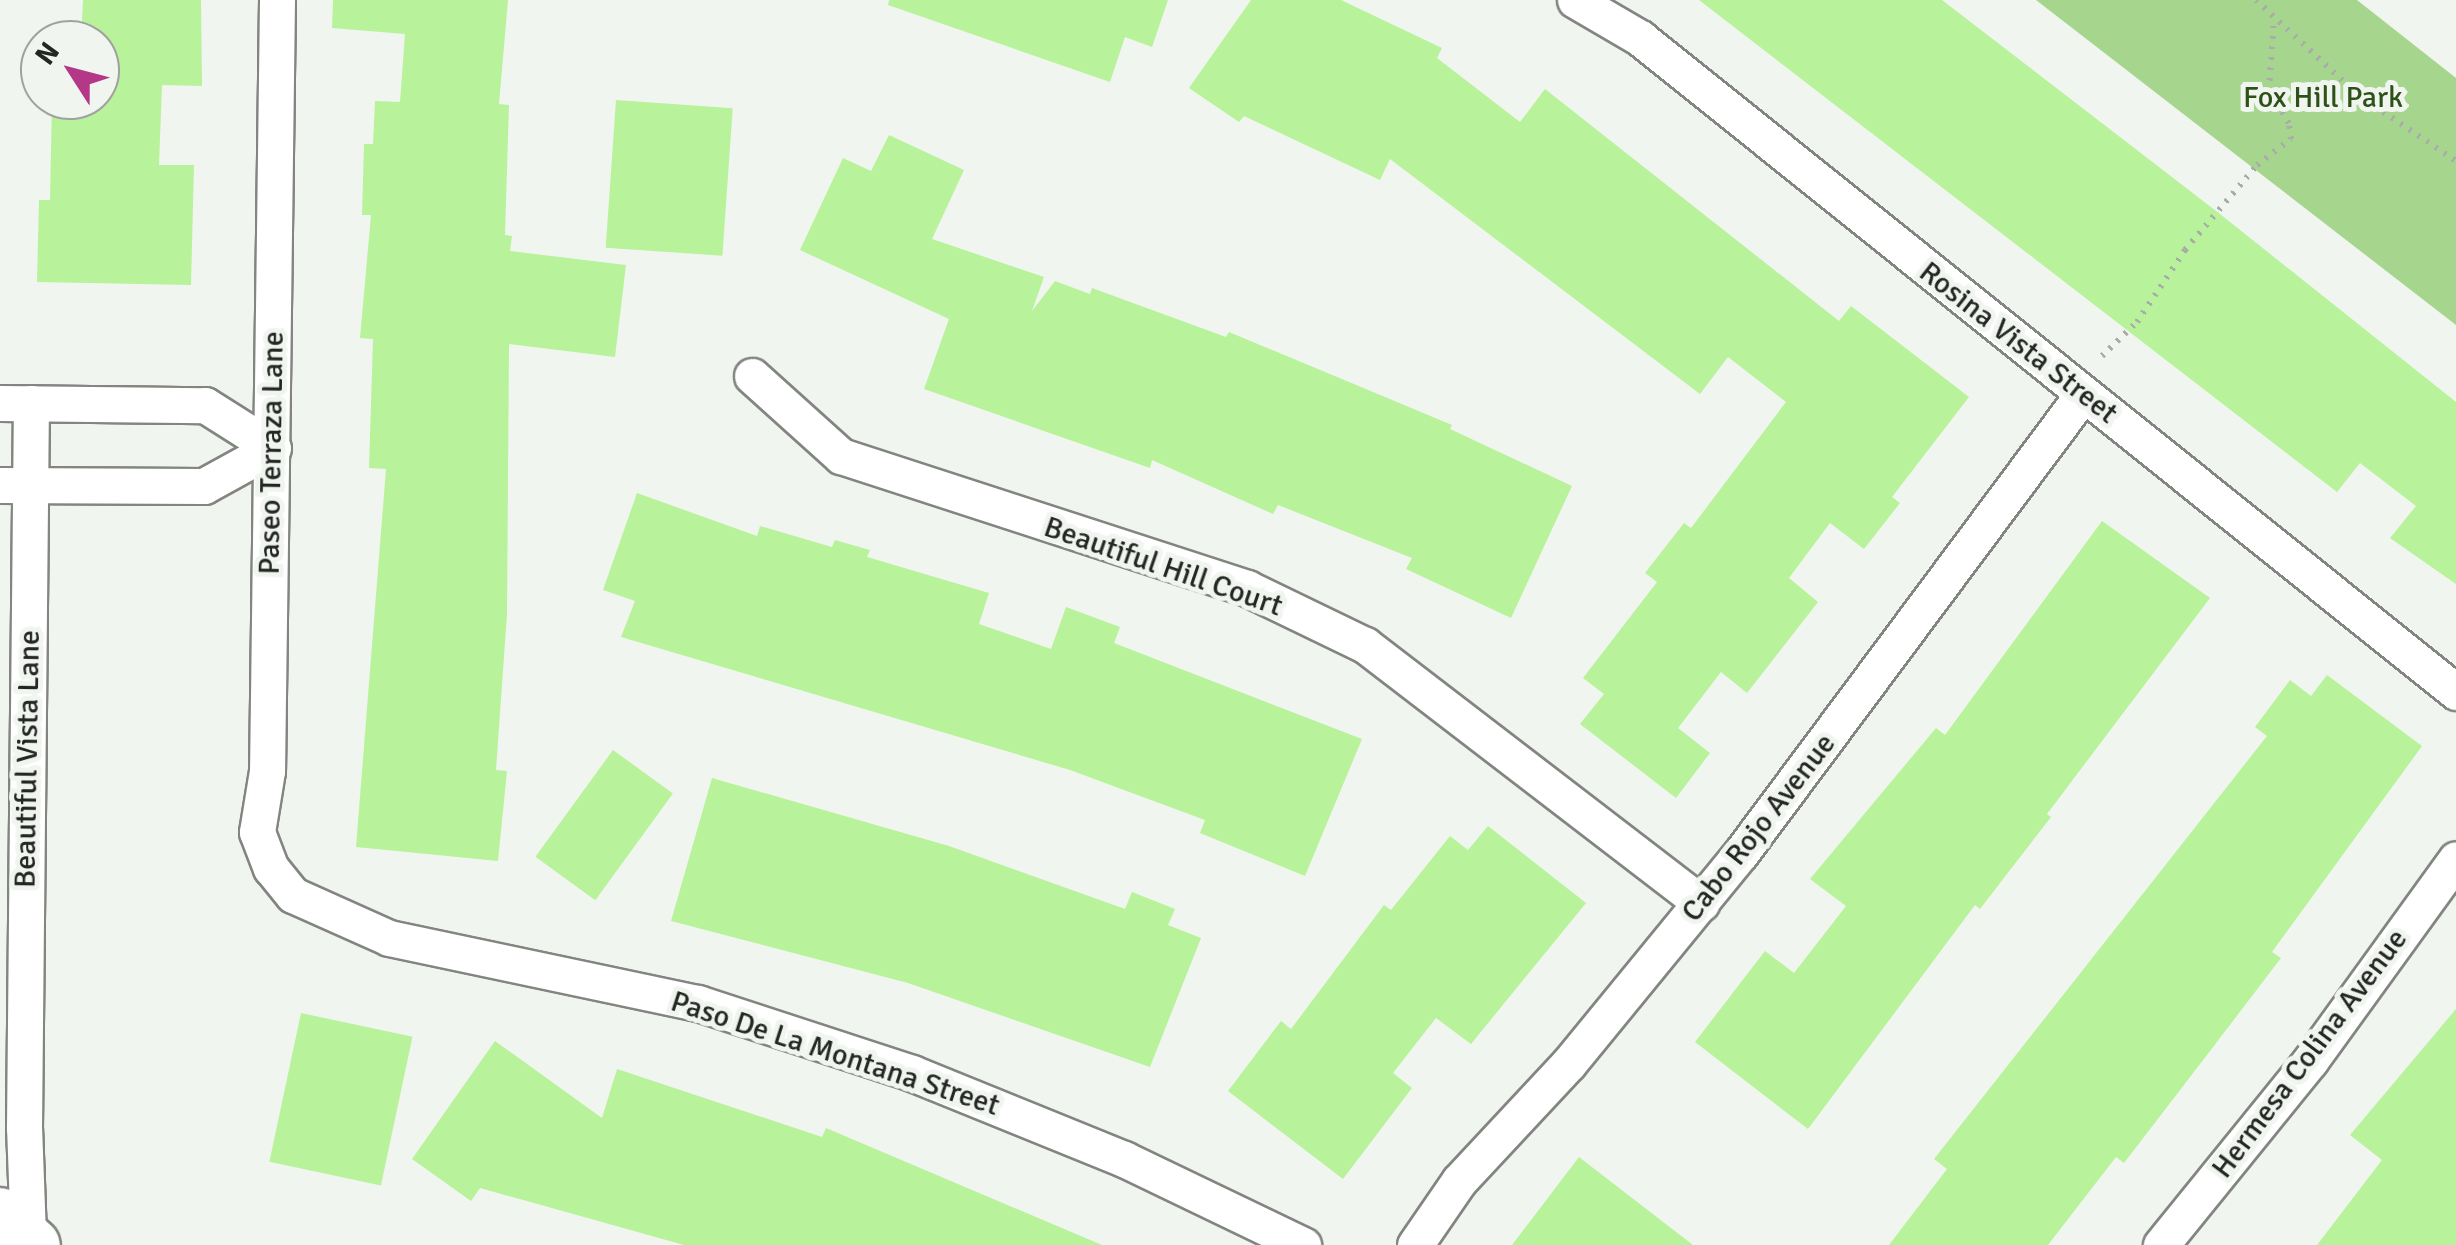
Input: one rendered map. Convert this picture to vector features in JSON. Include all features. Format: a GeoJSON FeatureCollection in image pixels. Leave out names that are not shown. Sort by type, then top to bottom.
{"type":"FeatureCollection","features":[{"type":"Feature","properties":{"kind":"street","name":"Paseo Terraza Lane"},"geometry":{"type":"LineString","coordinates":[[276,0],[267,771],[257,832],[271,868],[293,895]]}},
{"type":"Feature","properties":{"kind":"street","name":"Rosina Vista Street"},"geometry":{"type":"LineString","coordinates":[[1575,0],[1640,38],[2456,692]]}},
{"type":"Feature","properties":{"kind":"street","name":"Beautiful Hill Court"},"geometry":{"type":"LineString","coordinates":[[752,376],[841,456],[1246,588],[1366,645],[1701,903]]}},
{"type":"Feature","properties":{"kind":"street","name":"Cabo Rojo Avenue"},"geometry":{"type":"LineString","coordinates":[[1416,1245],[1459,1181],[1569,1063],[1701,903],[2083,394]]}},
{"type":"Feature","properties":{"kind":"street"},"geometry":{"type":"LineString","coordinates":[[15,485],[204,486],[273,448],[205,406],[16,403]]}},
{"type":"Feature","properties":{"kind":"street","name":"Beautiful Vista Lane"},"geometry":{"type":"LineString","coordinates":[[16,403],[24,1128],[21,1231]]}},
{"type":"Feature","properties":{"kind":"street","name":"Hermesa Colina Avenue"},"geometry":{"type":"LineString","coordinates":[[2161,1245],[2310,1062],[2456,860]]}},
{"type":"Feature","properties":{"kind":"street","name":"Paso De La Montana Street"},"geometry":{"type":"LineString","coordinates":[[293,895],[388,938],[698,1003],[912,1072],[1124,1159],[1303,1245]]}},
{"type":"Feature","properties":{"kind":"path"},"geometry":{"type":"LineString","coordinates":[[2256,0],[2357,94],[2456,161]]}},
{"type":"Feature","properties":{"kind":"path"},"geometry":{"type":"LineString","coordinates":[[2100,357],[2136,322],[2185,250],[2257,165],[2291,140],[2289,124],[2268,91],[2274,18]]}},
{"type":"Feature","properties":{"kind":"green space","name":"Fox Hill Park"},"geometry":{"type":"Polygon","coordinates":[[[2036,0],[2357,0],[2456,78],[2456,325],[2036,0]]]}},
{"type":"Feature","properties":{"kind":"building"},"geometry":{"type":"Polygon","coordinates":[[[83,0],[201,0],[202,86],[162,85],[159,165],[194,165],[191,285],[37,282],[39,200],[50,200],[52,120],[120,120],[120,20],[82,20],[83,0]]]}},
{"type":"Feature","properties":{"kind":"building"},"geometry":{"type":"Polygon","coordinates":[[[333,0],[508,0],[499,104],[509,105],[505,235],[512,236],[510,251],[626,265],[615,357],[509,344],[507,614],[496,770],[507,771],[498,861],[356,847],[386,469],[369,468],[373,339],[360,338],[371,215],[362,215],[364,144],[373,144],[375,101],[400,102],[405,34],[332,28],[333,0]]]}},
{"type":"Feature","properties":{"kind":"building"},"geometry":{"type":"Polygon","coordinates":[[[889,0],[1168,0],[1152,47],[1125,37],[1110,82],[888,5],[889,0]]]}},
{"type":"Feature","properties":{"kind":"building"},"geometry":{"type":"Polygon","coordinates":[[[1251,0],[1341,0],[1442,48],[1437,58],[1520,122],[1545,89],[1839,321],[1851,306],[1969,397],[1892,497],[1900,503],[1864,549],[1830,523],[1789,578],[1818,602],[1747,693],[1721,672],[1678,728],[1710,753],[1676,798],[1580,724],[1604,694],[1583,678],[1657,582],[1645,573],[1684,523],[1691,528],[1786,402],[1728,357],[1700,394],[1390,159],[1380,180],[1244,116],[1239,122],[1189,88],[1251,0]]]}},
{"type":"Feature","properties":{"kind":"building"},"geometry":{"type":"Polygon","coordinates":[[[1699,0],[1942,0],[2220,214],[2456,402],[2456,584],[2390,538],[2416,506],[2360,463],[2337,492],[1699,0]]]}},
{"type":"Feature","properties":{"kind":"building"},"geometry":{"type":"Polygon","coordinates":[[[616,100],[733,108],[722,256],[606,248],[616,100]]]}},
{"type":"Feature","properties":{"kind":"building"},"geometry":{"type":"Polygon","coordinates":[[[889,135],[964,170],[932,239],[1044,277],[1032,311],[1055,281],[1090,294],[1092,288],[1226,337],[1229,332],[1452,425],[1450,429],[1572,486],[1511,618],[1406,569],[1412,558],[1278,505],[1273,514],[1152,460],[1150,468],[924,389],[949,319],[800,250],[843,158],[871,171],[889,135]]]}},
{"type":"Feature","properties":{"kind":"building"},"geometry":{"type":"Polygon","coordinates":[[[637,493],[757,536],[760,526],[832,547],[835,540],[870,550],[867,557],[989,593],[979,624],[1051,649],[1066,607],[1120,627],[1114,643],[1362,739],[1305,876],[1200,833],[1205,820],[1070,770],[621,637],[635,601],[603,590],[637,493]]]}},
{"type":"Feature","properties":{"kind":"building"},"geometry":{"type":"Polygon","coordinates":[[[2102,521],[2210,598],[2047,814],[2051,817],[1980,909],[1975,905],[1808,1129],[1695,1042],[1765,951],[1794,973],[1846,906],[1810,879],[1936,728],[1945,735],[2102,521]]]}},
{"type":"Feature","properties":{"kind":"building"},"geometry":{"type":"Polygon","coordinates":[[[2327,675],[2422,746],[2272,952],[2281,958],[2124,1163],[2116,1157],[2048,1245],[1889,1245],[1947,1169],[1934,1159],[2267,736],[2255,727],[2290,680],[2311,696],[2327,675]]]}},
{"type":"Feature","properties":{"kind":"building"},"geometry":{"type":"Polygon","coordinates":[[[613,750],[673,793],[595,900],[535,857],[613,750]]]}},
{"type":"Feature","properties":{"kind":"building"},"geometry":{"type":"Polygon","coordinates":[[[712,778],[949,846],[1125,909],[1132,892],[1175,909],[1168,925],[1201,938],[1150,1067],[908,983],[671,921],[712,778]]]}},
{"type":"Feature","properties":{"kind":"building"},"geometry":{"type":"Polygon","coordinates":[[[1488,826],[1586,903],[1471,1044],[1436,1018],[1393,1073],[1412,1088],[1343,1179],[1228,1091],[1281,1021],[1291,1029],[1384,905],[1391,910],[1450,836],[1468,850],[1488,826]]]}},
{"type":"Feature","properties":{"kind":"building"},"geometry":{"type":"Polygon","coordinates":[[[2456,1009],[2456,1245],[2317,1245],[2382,1160],[2350,1135],[2456,1009]]]}},
{"type":"Feature","properties":{"kind":"building"},"geometry":{"type":"Polygon","coordinates":[[[301,1013],[413,1037],[381,1185],[269,1162],[301,1013]]]}},
{"type":"Feature","properties":{"kind":"building"},"geometry":{"type":"Polygon","coordinates":[[[495,1041],[602,1118],[617,1069],[822,1137],[826,1128],[1102,1245],[684,1245],[480,1188],[471,1201],[412,1159],[495,1041]]]}},
{"type":"Feature","properties":{"kind":"building"},"geometry":{"type":"Polygon","coordinates":[[[1579,1157],[1693,1245],[1512,1245],[1579,1157]]]}}]}
